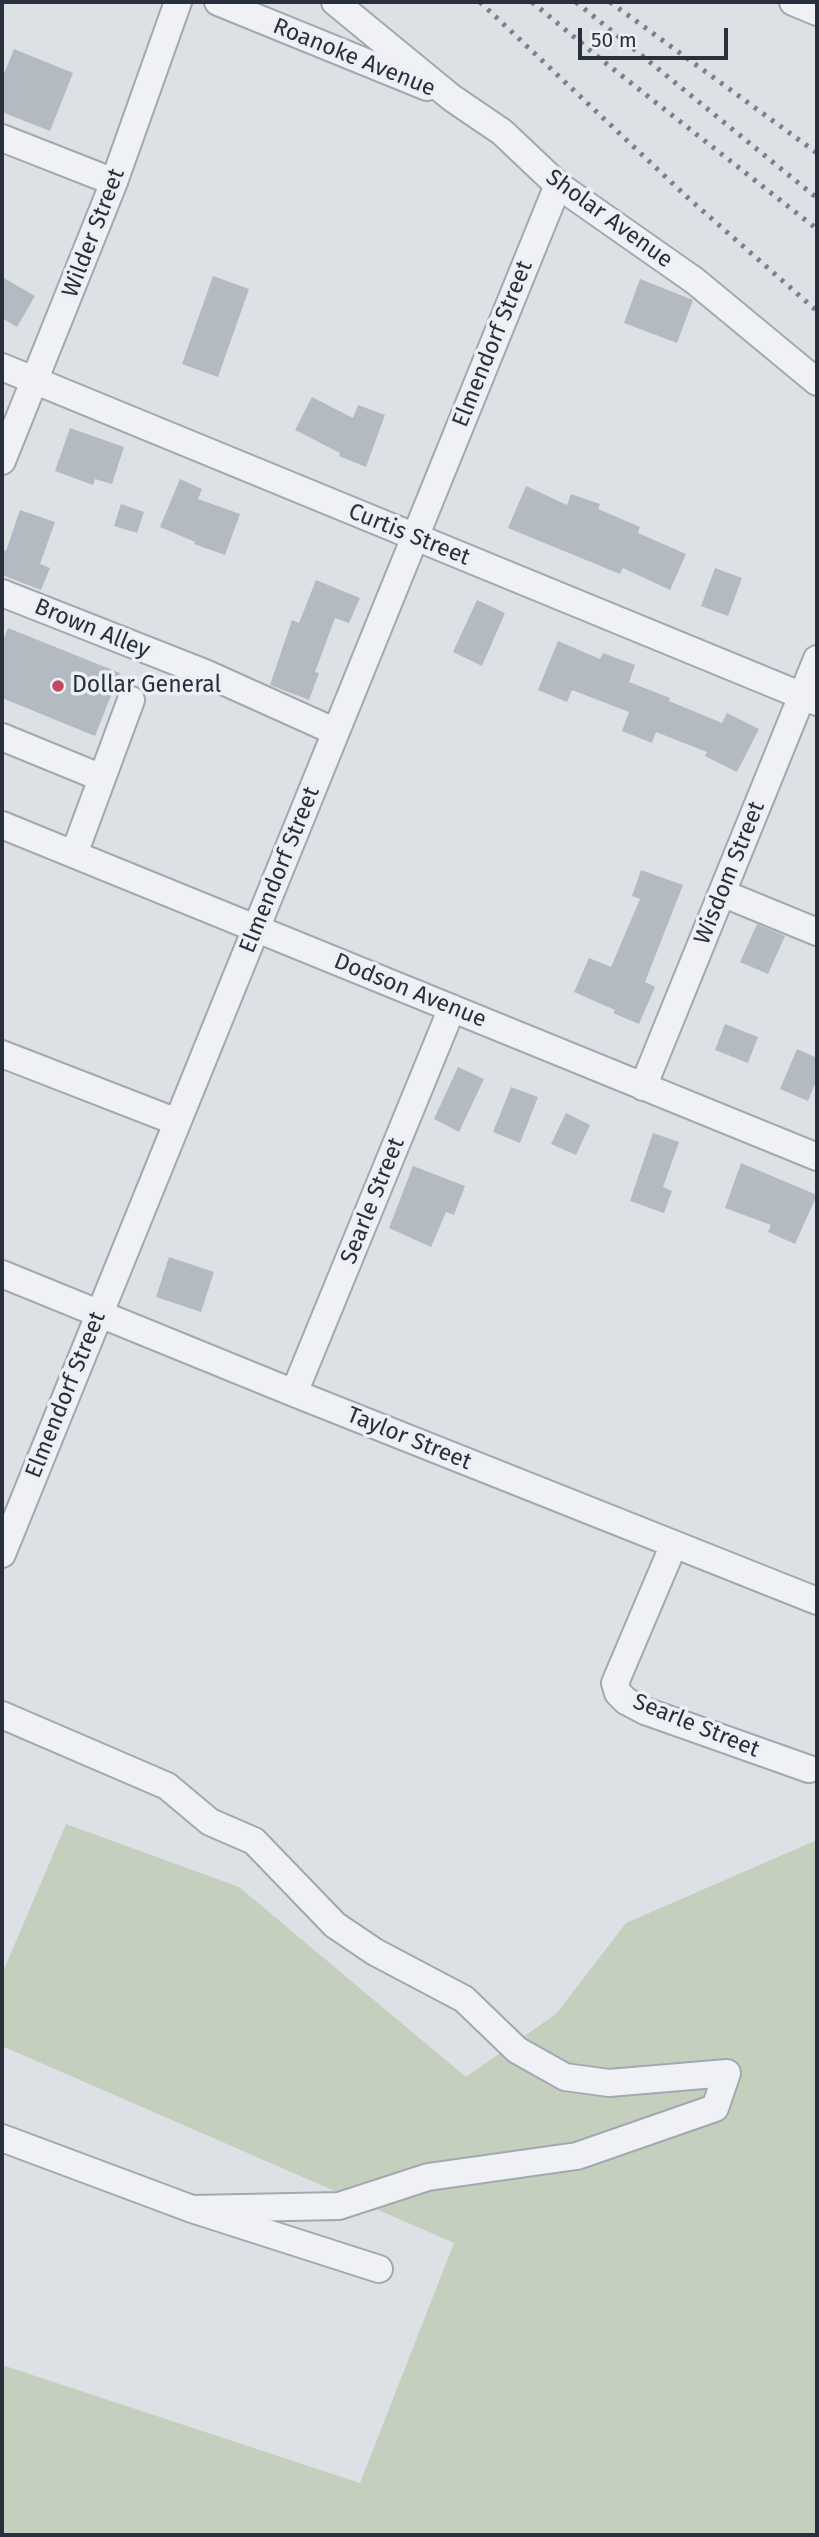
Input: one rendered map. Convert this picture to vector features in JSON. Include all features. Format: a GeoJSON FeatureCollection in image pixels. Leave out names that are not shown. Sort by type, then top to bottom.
{"type":"FeatureCollection","features":[{"type":"Feature","properties":{"kind":"street","name":"Wilder Street"},"geometry":{"type":"LineString","coordinates":[[2,461],[114,182],[178,2]]}},
{"type":"Feature","properties":{"kind":"street","name":"Roanoke Avenue"},"geometry":{"type":"LineString","coordinates":[[218,2],[452,98]]}},
{"type":"Feature","properties":{"kind":"street","name":"Sholar Avenue"},"geometry":{"type":"LineString","coordinates":[[335,2],[452,98],[502,132],[558,186],[695,281],[817,382]]}},
{"type":"Feature","properties":{"kind":"street"},"geometry":{"type":"LineString","coordinates":[[793,2],[817,12]]}},
{"type":"Feature","properties":{"kind":"street"},"geometry":{"type":"LineString","coordinates":[[2,138],[114,182]]}},
{"type":"Feature","properties":{"kind":"street","name":"Elmendorf Street"},"geometry":{"type":"LineString","coordinates":[[2,1553],[558,186]]}},
{"type":"Feature","properties":{"kind":"street","name":"Curtis Street"},"geometry":{"type":"LineString","coordinates":[[2,367],[810,699]]}},
{"type":"Feature","properties":{"kind":"street","name":"Brown Alley"},"geometry":{"type":"LineString","coordinates":[[2,593],[205,673],[336,732]]}},
{"type":"Feature","properties":{"kind":"street","name":"Wisdom Street"},"geometry":{"type":"LineString","coordinates":[[643,1087],[722,893],[810,699],[817,659]]}},
{"type":"Feature","properties":{"kind":"street"},"geometry":{"type":"LineString","coordinates":[[74,854],[131,700]]}},
{"type":"Feature","properties":{"kind":"street"},"geometry":{"type":"LineString","coordinates":[[2,737],[102,778]]}},
{"type":"Feature","properties":{"kind":"street","name":"Dodson Avenue"},"geometry":{"type":"LineString","coordinates":[[2,825],[817,1157]]}},
{"type":"Feature","properties":{"kind":"street"},"geometry":{"type":"LineString","coordinates":[[722,893],[817,932]]}},
{"type":"Feature","properties":{"kind":"street","name":"Searle Street"},"geometry":{"type":"LineString","coordinates":[[294,1393],[452,1008]]}},
{"type":"Feature","properties":{"kind":"street"},"geometry":{"type":"LineString","coordinates":[[2,1054],[177,1122]]}},
{"type":"Feature","properties":{"kind":"street","name":"Taylor Street"},"geometry":{"type":"LineString","coordinates":[[2,1274],[817,1601]]}},
{"type":"Feature","properties":{"kind":"street","name":"Searle Street"},"geometry":{"type":"LineString","coordinates":[[674,1544],[618,1675],[615,1683],[618,1693],[626,1701],[645,1711],[811,1765]]}},
{"type":"Feature","properties":{"kind":"street"},"geometry":{"type":"LineString","coordinates":[[2,1715],[167,1786],[210,1822],[254,1840],[335,1925],[375,1952],[464,1999],[517,2050],[565,2077],[609,2083],[727,2073],[715,2108],[577,2156],[428,2177],[339,2206],[192,2209]]}},
{"type":"Feature","properties":{"kind":"street"},"geometry":{"type":"LineString","coordinates":[[2,2138],[192,2209],[379,2269]]}},
{"type":"Feature","properties":{"kind":"green space"},"geometry":{"type":"Polygon","coordinates":[[[66,1824],[239,1887],[466,2077],[556,2014],[626,1923],[817,1840],[817,2535],[2,2535],[2,2365],[360,2483],[454,2243],[2,2046],[2,1974],[66,1824]]]}},
{"type":"Feature","properties":{"kind":"building"},"geometry":{"type":"Polygon","coordinates":[[[14,49],[73,73],[50,131],[2,112],[2,79],[14,49]]]}},
{"type":"Feature","properties":{"kind":"building"},"geometry":{"type":"Polygon","coordinates":[[[213,276],[249,289],[218,377],[182,364],[213,276]]]}},
{"type":"Feature","properties":{"kind":"building"},"geometry":{"type":"Polygon","coordinates":[[[2,277],[35,296],[17,327],[2,318],[2,277]]]}},
{"type":"Feature","properties":{"kind":"building"},"geometry":{"type":"Polygon","coordinates":[[[640,279],[693,300],[677,343],[624,323],[640,279]]]}},
{"type":"Feature","properties":{"kind":"building"},"geometry":{"type":"Polygon","coordinates":[[[312,397],[353,418],[358,405],[385,415],[366,467],[339,456],[340,453],[295,430],[312,397]]]}},
{"type":"Feature","properties":{"kind":"building"},"geometry":{"type":"Polygon","coordinates":[[[70,428],[124,447],[112,484],[95,479],[93,485],[55,471],[70,428]]]}},
{"type":"Feature","properties":{"kind":"building"},"geometry":{"type":"Polygon","coordinates":[[[180,479],[202,489],[198,499],[240,514],[225,555],[194,544],[195,542],[160,527],[180,479]]]}},
{"type":"Feature","properties":{"kind":"building"},"geometry":{"type":"Polygon","coordinates":[[[526,486],[567,505],[571,494],[600,504],[598,509],[640,527],[638,533],[686,554],[670,590],[623,568],[620,574],[508,528],[526,486]]]}},
{"type":"Feature","properties":{"kind":"building"},"geometry":{"type":"Polygon","coordinates":[[[121,504],[144,512],[137,533],[114,526],[121,504]]]}},
{"type":"Feature","properties":{"kind":"building"},"geometry":{"type":"Polygon","coordinates":[[[20,510],[55,522],[40,564],[50,568],[41,590],[2,575],[2,549],[6,551],[20,510]]]}},
{"type":"Feature","properties":{"kind":"building"},"geometry":{"type":"Polygon","coordinates":[[[715,568],[742,578],[728,616],[701,606],[715,568]]]}},
{"type":"Feature","properties":{"kind":"building"},"geometry":{"type":"Polygon","coordinates":[[[316,580],[360,598],[349,623],[335,618],[315,672],[319,673],[309,700],[270,685],[292,620],[299,623],[316,580]]]}},
{"type":"Feature","properties":{"kind":"building"},"geometry":{"type":"Polygon","coordinates":[[[477,600],[505,613],[482,666],[453,652],[477,600]]]}},
{"type":"Feature","properties":{"kind":"building","name":"Dollar General"},"geometry":{"type":"Polygon","coordinates":[[[8,628],[120,673],[95,736],[2,698],[2,643],[8,628]]]}},
{"type":"Feature","properties":{"kind":"building"},"geometry":{"type":"Polygon","coordinates":[[[558,641],[600,659],[603,653],[635,665],[629,682],[670,698],[669,701],[722,723],[727,713],[759,729],[737,772],[705,756],[707,752],[656,732],[652,743],[622,731],[629,712],[572,690],[567,702],[538,690],[558,641]]]}},
{"type":"Feature","properties":{"kind":"building"},"geometry":{"type":"Polygon","coordinates":[[[641,870],[683,885],[645,982],[655,987],[639,1024],[574,992],[589,958],[611,967],[640,899],[632,896],[641,870]]]}},
{"type":"Feature","properties":{"kind":"building"},"geometry":{"type":"Polygon","coordinates":[[[757,924],[785,936],[768,974],[740,962],[757,924]]]}},
{"type":"Feature","properties":{"kind":"building"},"geometry":{"type":"Polygon","coordinates":[[[725,1024],[758,1037],[748,1063],[715,1050],[725,1024]]]}},
{"type":"Feature","properties":{"kind":"building"},"geometry":{"type":"Polygon","coordinates":[[[797,1049],[817,1058],[817,1079],[808,1101],[780,1089],[797,1049]]]}},
{"type":"Feature","properties":{"kind":"building"},"geometry":{"type":"Polygon","coordinates":[[[458,1067],[484,1079],[459,1132],[434,1119],[458,1067]]]}},
{"type":"Feature","properties":{"kind":"building"},"geometry":{"type":"Polygon","coordinates":[[[511,1087],[538,1097],[520,1143],[493,1132],[511,1087]]]}},
{"type":"Feature","properties":{"kind":"building"},"geometry":{"type":"Polygon","coordinates":[[[566,1113],[590,1125],[576,1155],[551,1144],[566,1113]]]}},
{"type":"Feature","properties":{"kind":"building"},"geometry":{"type":"Polygon","coordinates":[[[653,1133],[679,1142],[663,1187],[672,1191],[664,1213],[630,1201],[653,1133]]]}},
{"type":"Feature","properties":{"kind":"building"},"geometry":{"type":"Polygon","coordinates":[[[741,1163],[817,1195],[795,1244],[768,1232],[771,1225],[725,1208],[741,1163]]]}},
{"type":"Feature","properties":{"kind":"building"},"geometry":{"type":"Polygon","coordinates":[[[413,1166],[465,1186],[454,1215],[446,1212],[431,1247],[389,1228],[413,1166]]]}},
{"type":"Feature","properties":{"kind":"building"},"geometry":{"type":"Polygon","coordinates":[[[169,1257],[214,1272],[201,1312],[156,1297],[169,1257]]]}},
{"type":"Feature","properties":{"kind":"railway"},"geometry":{"type":"LineString","coordinates":[[480,2],[687,197],[817,311]]}},
{"type":"Feature","properties":{"kind":"railway"},"geometry":{"type":"LineString","coordinates":[[532,2],[817,229]]}},
{"type":"Feature","properties":{"kind":"railway"},"geometry":{"type":"LineString","coordinates":[[576,2],[817,198]]}},
{"type":"Feature","properties":{"kind":"railway"},"geometry":{"type":"LineString","coordinates":[[610,2],[817,153]]}},
{"type":"Feature","properties":{"kind":"place","name":"Dollar General"},"geometry":{"type":"Point","coordinates":[58,686]}}]}
